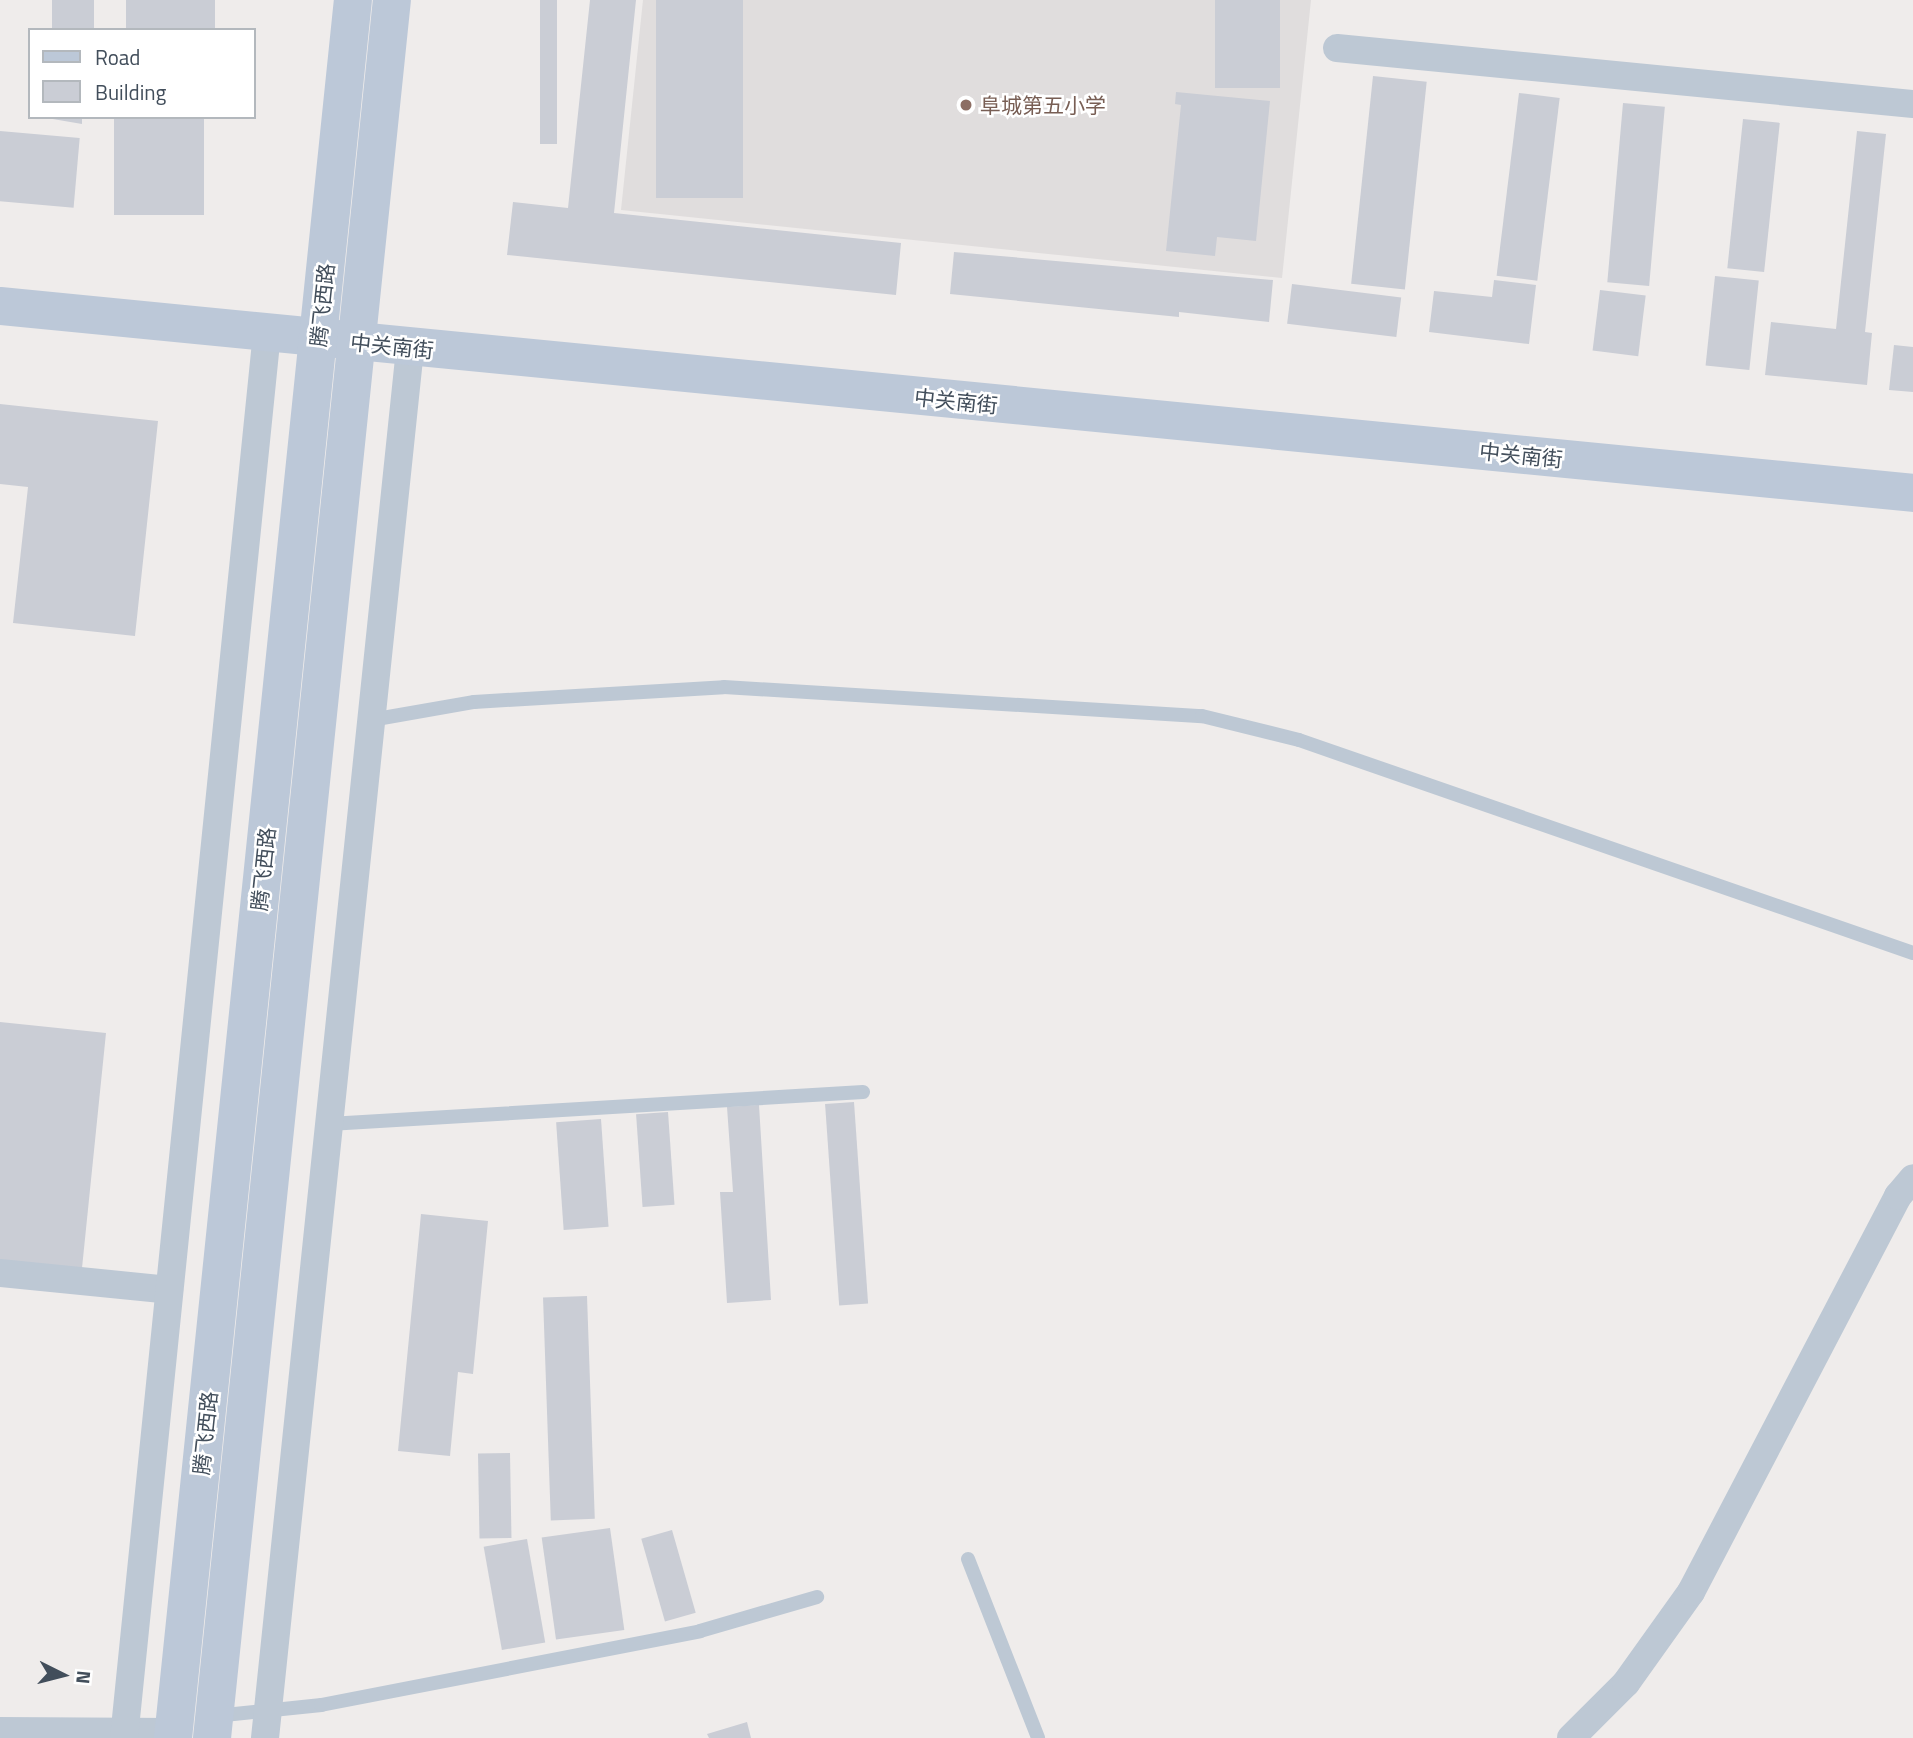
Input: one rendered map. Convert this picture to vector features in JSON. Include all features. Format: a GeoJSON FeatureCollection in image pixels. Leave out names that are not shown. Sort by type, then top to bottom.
{"type":"FeatureCollection","features":[{"type":"Feature","properties":{"kind":"street","name":"腾飞西路"},"geometry":{"type":"LineString","coordinates":[[173,1735],[353,0]]}},
{"type":"Feature","properties":{"kind":"street","name":"腾飞西路"},"geometry":{"type":"LineString","coordinates":[[213,1727],[392,0]]}},
{"type":"Feature","properties":{"kind":"street"},"geometry":{"type":"LineString","coordinates":[[1337,48],[1913,104]]}},
{"type":"Feature","properties":{"kind":"street","name":"中关南街"},"geometry":{"type":"LineString","coordinates":[[0,306],[1913,493]]}},
{"type":"Feature","properties":{"kind":"street"},"geometry":{"type":"LineString","coordinates":[[124,1735],[267,333]]}},
{"type":"Feature","properties":{"kind":"street"},"geometry":{"type":"LineString","coordinates":[[267,1724],[410,348]]}},
{"type":"Feature","properties":{"kind":"street"},"geometry":{"type":"LineString","coordinates":[[1571,1738],[1626,1683],[1691,1592],[1898,1196],[1913,1178]]}},
{"type":"Feature","properties":{"kind":"street"},"geometry":{"type":"LineString","coordinates":[[0,1273],[169,1290]]}},
{"type":"Feature","properties":{"kind":"street"},"geometry":{"type":"LineString","coordinates":[[0,1731],[173,1735]]}},
{"type":"Feature","properties":{"kind":"lane"},"geometry":{"type":"LineString","coordinates":[[371,720],[474,702],[724,687],[1202,716],[1299,740],[1913,953]]}},
{"type":"Feature","properties":{"kind":"lane"},"geometry":{"type":"LineString","coordinates":[[329,1124],[863,1092]]}},
{"type":"Feature","properties":{"kind":"lane"},"geometry":{"type":"LineString","coordinates":[[968,1559],[1038,1738]]}},
{"type":"Feature","properties":{"kind":"lane"},"geometry":{"type":"LineString","coordinates":[[213,1727],[267,1724],[321,1705],[700,1632],[817,1597]]}},
{"type":"Feature","properties":{"kind":"shaded area","name":"阜城第五小学"},"geometry":{"type":"Polygon","coordinates":[[[643,0],[1311,0],[1282,278],[621,210],[643,0]]]}},
{"type":"Feature","properties":{"kind":"building"},"geometry":{"type":"Polygon","coordinates":[[[52,0],[94,0],[94,28],[52,28],[52,0]]]}},
{"type":"Feature","properties":{"kind":"building"},"geometry":{"type":"Polygon","coordinates":[[[126,0],[215,0],[215,28],[126,28],[126,0]]]}},
{"type":"Feature","properties":{"kind":"building"},"geometry":{"type":"Polygon","coordinates":[[[540,0],[557,0],[557,144],[540,144],[540,0]]]}},
{"type":"Feature","properties":{"kind":"building"},"geometry":{"type":"Polygon","coordinates":[[[590,0],[636,0],[614,213],[901,243],[896,295],[507,255],[513,202],[568,208],[590,0]]]}},
{"type":"Feature","properties":{"kind":"building"},"geometry":{"type":"Polygon","coordinates":[[[656,0],[743,0],[743,198],[656,198],[656,0]]]}},
{"type":"Feature","properties":{"kind":"building"},"geometry":{"type":"Polygon","coordinates":[[[1215,0],[1280,0],[1280,88],[1215,88],[1215,0]]]}},
{"type":"Feature","properties":{"kind":"building"},"geometry":{"type":"Polygon","coordinates":[[[1373,76],[1427,82],[1405,289],[1351,284],[1373,76]]]}},
{"type":"Feature","properties":{"kind":"building"},"geometry":{"type":"Polygon","coordinates":[[[1176,92],[1270,101],[1256,241],[1217,237],[1215,256],[1166,251],[1181,105],[1175,104],[1176,92]]]}},
{"type":"Feature","properties":{"kind":"building"},"geometry":{"type":"Polygon","coordinates":[[[1519,93],[1560,98],[1537,281],[1497,276],[1519,93]]]}},
{"type":"Feature","properties":{"kind":"building"},"geometry":{"type":"Polygon","coordinates":[[[1623,103],[1665,107],[1649,286],[1607,282],[1623,103]]]}},
{"type":"Feature","properties":{"kind":"building"},"geometry":{"type":"Polygon","coordinates":[[[53,119],[82,119],[82,124],[53,119]]]}},
{"type":"Feature","properties":{"kind":"building"},"geometry":{"type":"Polygon","coordinates":[[[114,119],[204,119],[204,215],[114,215],[114,119]]]}},
{"type":"Feature","properties":{"kind":"building"},"geometry":{"type":"Polygon","coordinates":[[[1743,119],[1780,123],[1764,272],[1727,268],[1743,119]]]}},
{"type":"Feature","properties":{"kind":"building"},"geometry":{"type":"Polygon","coordinates":[[[0,131],[80,138],[74,208],[0,201],[0,131]]]}},
{"type":"Feature","properties":{"kind":"building"},"geometry":{"type":"Polygon","coordinates":[[[1857,131],[1886,134],[1865,332],[1872,333],[1867,385],[1765,375],[1771,322],[1836,329],[1857,131]]]}},
{"type":"Feature","properties":{"kind":"building"},"geometry":{"type":"Polygon","coordinates":[[[954,252],[1273,280],[1269,322],[1179,312],[1179,317],[950,294],[954,252]]]}},
{"type":"Feature","properties":{"kind":"building"},"geometry":{"type":"Polygon","coordinates":[[[1715,276],[1759,281],[1749,370],[1706,366],[1715,276]]]}},
{"type":"Feature","properties":{"kind":"building"},"geometry":{"type":"Polygon","coordinates":[[[1494,280],[1536,285],[1529,344],[1429,332],[1434,291],[1492,297],[1494,280]]]}},
{"type":"Feature","properties":{"kind":"building"},"geometry":{"type":"Polygon","coordinates":[[[1292,284],[1401,297],[1396,337],[1287,324],[1292,284]]]}},
{"type":"Feature","properties":{"kind":"building"},"geometry":{"type":"Polygon","coordinates":[[[1600,290],[1646,296],[1638,356],[1593,351],[1600,290]]]}},
{"type":"Feature","properties":{"kind":"building"},"geometry":{"type":"Polygon","coordinates":[[[1894,345],[1913,347],[1913,392],[1889,390],[1894,345]]]}},
{"type":"Feature","properties":{"kind":"building"},"geometry":{"type":"Polygon","coordinates":[[[0,404],[158,421],[135,636],[13,623],[28,487],[0,484],[0,404]]]}},
{"type":"Feature","properties":{"kind":"building"},"geometry":{"type":"Polygon","coordinates":[[[0,1022],[106,1033],[82,1268],[0,1260],[0,1022]]]}},
{"type":"Feature","properties":{"kind":"building"},"geometry":{"type":"Polygon","coordinates":[[[854,1102],[868,1304],[839,1306],[825,1104],[854,1102]]]}},
{"type":"Feature","properties":{"kind":"building"},"geometry":{"type":"Polygon","coordinates":[[[759,1105],[771,1300],[727,1303],[720,1192],[733,1192],[727,1107],[759,1105]]]}},
{"type":"Feature","properties":{"kind":"building"},"geometry":{"type":"Polygon","coordinates":[[[668,1112],[674,1205],[643,1207],[636,1114],[668,1112]]]}},
{"type":"Feature","properties":{"kind":"building"},"geometry":{"type":"Polygon","coordinates":[[[601,1119],[609,1227],[564,1230],[556,1122],[601,1119]]]}},
{"type":"Feature","properties":{"kind":"building"},"geometry":{"type":"Polygon","coordinates":[[[421,1214],[488,1221],[473,1374],[458,1372],[450,1456],[398,1451],[421,1214]]]}},
{"type":"Feature","properties":{"kind":"building"},"geometry":{"type":"Polygon","coordinates":[[[587,1296],[595,1519],[551,1520],[543,1298],[587,1296]]]}},
{"type":"Feature","properties":{"kind":"building"},"geometry":{"type":"Polygon","coordinates":[[[510,1453],[511,1538],[479,1539],[478,1454],[510,1453]]]}},
{"type":"Feature","properties":{"kind":"building"},"geometry":{"type":"Polygon","coordinates":[[[610,1528],[624,1630],[556,1640],[542,1538],[610,1528]]]}},
{"type":"Feature","properties":{"kind":"building"},"geometry":{"type":"Polygon","coordinates":[[[672,1530],[696,1613],[665,1621],[641,1539],[672,1530]]]}},
{"type":"Feature","properties":{"kind":"building"},"geometry":{"type":"Polygon","coordinates":[[[527,1539],[545,1642],[502,1650],[484,1547],[527,1539]]]}},
{"type":"Feature","properties":{"kind":"building"},"geometry":{"type":"Polygon","coordinates":[[[747,1722],[751,1738],[709,1738],[707,1734],[747,1722]]]}},
{"type":"Feature","properties":{"kind":"place","name":"阜城第五小学"},"geometry":{"type":"Point","coordinates":[966,105]}}]}
